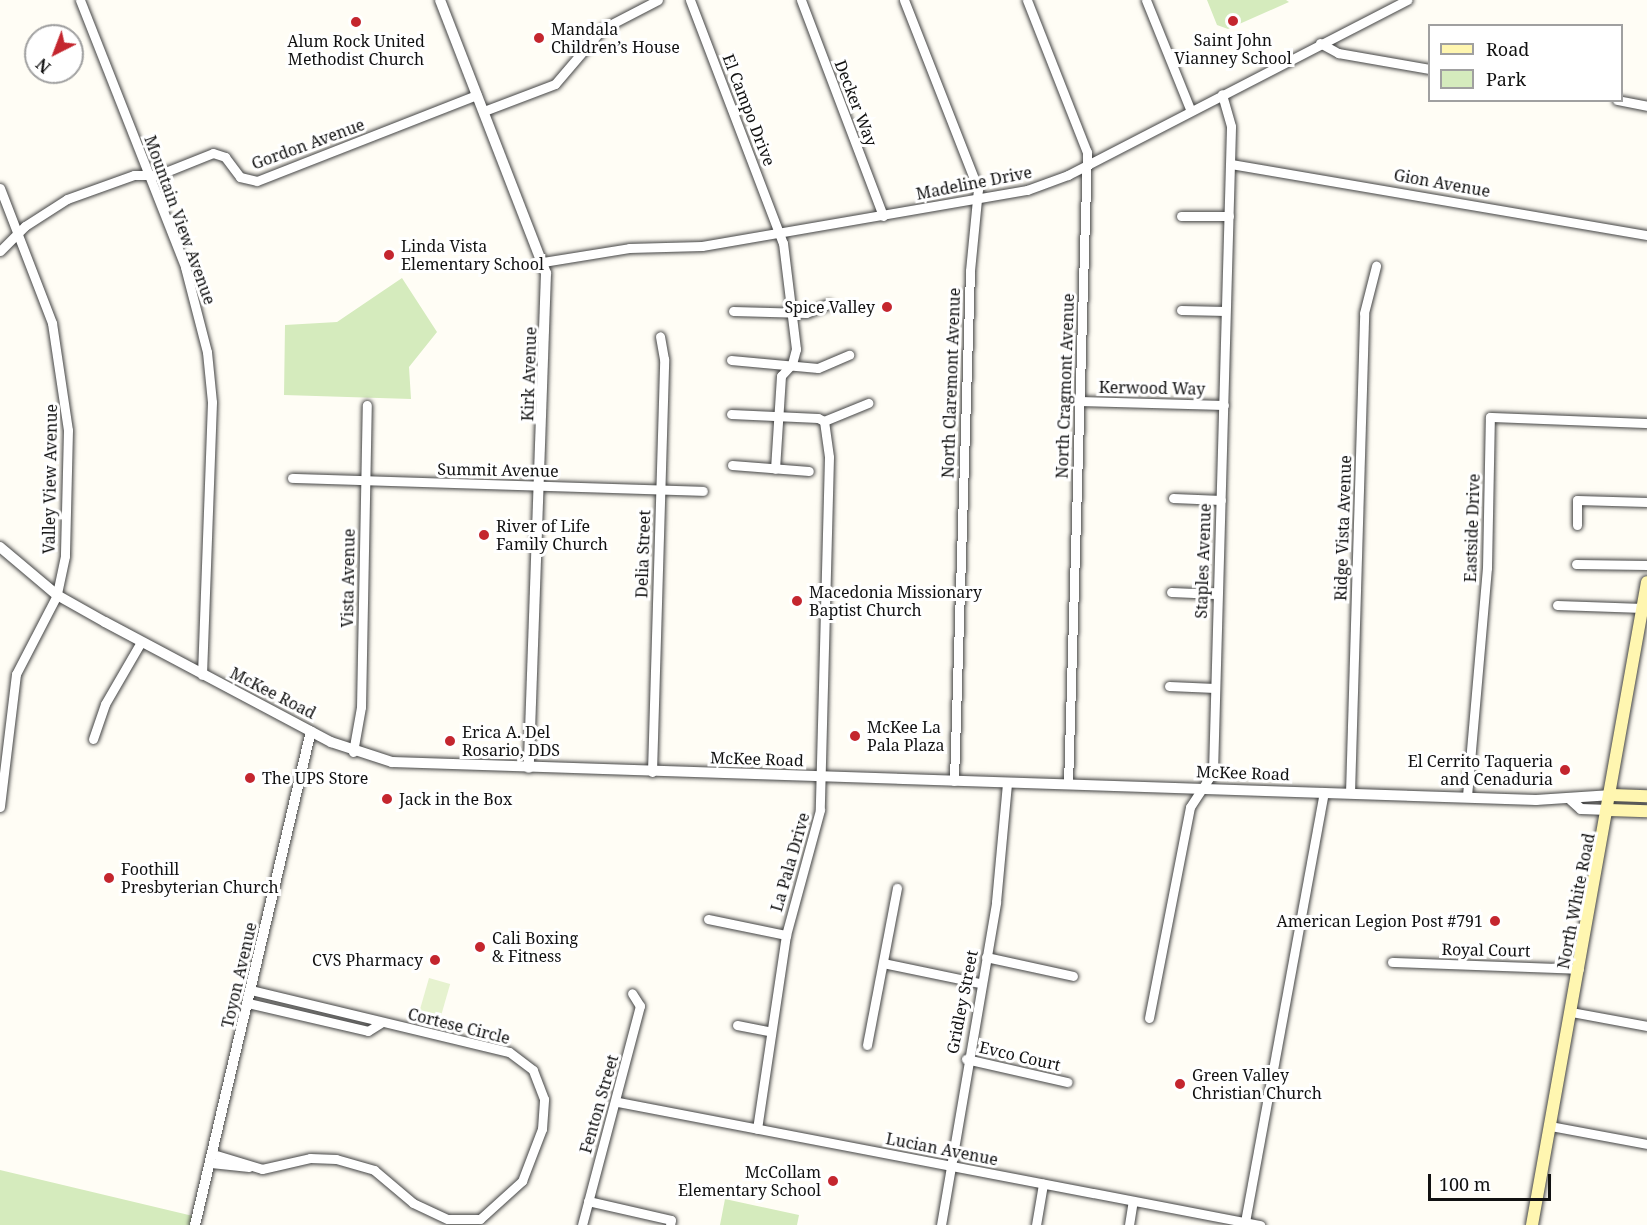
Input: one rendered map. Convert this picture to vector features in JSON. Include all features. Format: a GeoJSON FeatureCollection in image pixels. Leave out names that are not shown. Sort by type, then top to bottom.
{"type":"FeatureCollection","features":[{"type":"Feature","properties":{"kind":"main road","name":"North White Road"},"geometry":{"type":"LineString","coordinates":[[1532,1225],[1612,795],[1647,582]]}},
{"type":"Feature","properties":{"kind":"main road","name":"McKee Road"},"geometry":{"type":"LineString","coordinates":[[1612,795],[1647,796]]}},
{"type":"Feature","properties":{"kind":"main road","name":"McKee Road"},"geometry":{"type":"LineString","coordinates":[[1609,810],[1647,811]]}},
{"type":"Feature","properties":{"kind":"street","name":"Mountain View Avenue"},"geometry":{"type":"LineString","coordinates":[[80,0],[198,306],[212,402],[202,675]]}},
{"type":"Feature","properties":{"kind":"street","name":"Kirk Avenue"},"geometry":{"type":"LineString","coordinates":[[440,0],[543,262],[547,288],[529,768]]}},
{"type":"Feature","properties":{"kind":"street"},"geometry":{"type":"LineString","coordinates":[[484,111],[555,84],[602,29],[658,0]]}},
{"type":"Feature","properties":{"kind":"street","name":"El Campo Drive"},"geometry":{"type":"LineString","coordinates":[[690,0],[780,231],[794,312],[792,364]]}},
{"type":"Feature","properties":{"kind":"street","name":"Decker Way"},"geometry":{"type":"LineString","coordinates":[[801,0],[883,216]]}},
{"type":"Feature","properties":{"kind":"street","name":"North Claremont Avenue"},"geometry":{"type":"LineString","coordinates":[[904,0],[978,189],[954,781]]}},
{"type":"Feature","properties":{"kind":"street","name":"North Cragmont Avenue"},"geometry":{"type":"LineString","coordinates":[[1027,0],[1087,152],[1068,784]]}},
{"type":"Feature","properties":{"kind":"street"},"geometry":{"type":"LineString","coordinates":[[1146,0],[1190,109]]}},
{"type":"Feature","properties":{"kind":"street"},"geometry":{"type":"LineString","coordinates":[[1384,0],[1388,10]]}},
{"type":"Feature","properties":{"kind":"street","name":"Madeline Drive"},"geometry":{"type":"LineString","coordinates":[[543,262],[629,248],[702,246],[780,231],[976,201],[1027,190],[1086,165],[1190,109],[1407,0]]}},
{"type":"Feature","properties":{"kind":"street"},"geometry":{"type":"LineString","coordinates":[[1320,43],[1338,53],[1428,69]]}},
{"type":"Feature","properties":{"kind":"street","name":"Staples Avenue"},"geometry":{"type":"LineString","coordinates":[[1149,1018],[1190,807],[1213,772],[1231,164],[1231,126],[1222,94]]}},
{"type":"Feature","properties":{"kind":"street","name":"Gordon Avenue"},"geometry":{"type":"LineString","coordinates":[[0,251],[18,234],[67,200],[213,153],[225,157],[240,177],[257,181],[477,95]]}},
{"type":"Feature","properties":{"kind":"street"},"geometry":{"type":"LineString","coordinates":[[1623,101],[1647,106]]}},
{"type":"Feature","properties":{"kind":"street","name":"Gion Avenue"},"geometry":{"type":"LineString","coordinates":[[1231,164],[1647,235]]}},
{"type":"Feature","properties":{"kind":"street","name":"Valley View Avenue"},"geometry":{"type":"LineString","coordinates":[[0,188],[52,323],[66,388],[64,556],[57,595],[16,674],[0,807]]}},
{"type":"Feature","properties":{"kind":"street"},"geometry":{"type":"LineString","coordinates":[[1181,216],[1229,216]]}},
{"type":"Feature","properties":{"kind":"street","name":"Ridge Vista Avenue"},"geometry":{"type":"LineString","coordinates":[[1350,793],[1364,313],[1376,267]]}},
{"type":"Feature","properties":{"kind":"street"},"geometry":{"type":"LineString","coordinates":[[733,311],[794,312],[828,304]]}},
{"type":"Feature","properties":{"kind":"street"},"geometry":{"type":"LineString","coordinates":[[1181,310],[1225,311]]}},
{"type":"Feature","properties":{"kind":"street","name":"Delia Street"},"geometry":{"type":"LineString","coordinates":[[652,772],[660,490],[660,336]]}},
{"type":"Feature","properties":{"kind":"street"},"geometry":{"type":"LineString","coordinates":[[731,360],[818,368],[849,355]]}},
{"type":"Feature","properties":{"kind":"street"},"geometry":{"type":"LineString","coordinates":[[775,469],[781,376],[792,364]]}},
{"type":"Feature","properties":{"kind":"street","name":"Kerwood Way"},"geometry":{"type":"LineString","coordinates":[[1079,401],[1224,405]]}},
{"type":"Feature","properties":{"kind":"street"},"geometry":{"type":"LineString","coordinates":[[731,414],[824,421],[868,403]]}},
{"type":"Feature","properties":{"kind":"street","name":"Vista Avenue"},"geometry":{"type":"LineString","coordinates":[[353,752],[361,707],[367,405]]}},
{"type":"Feature","properties":{"kind":"street","name":"Eastside Drive"},"geometry":{"type":"LineString","coordinates":[[1467,796],[1487,568],[1490,417],[1647,423]]}},
{"type":"Feature","properties":{"kind":"street","name":"La Pala Drive"},"geometry":{"type":"LineString","coordinates":[[758,1129],[768,1031],[786,935],[820,810],[829,457],[824,421]]}},
{"type":"Feature","properties":{"kind":"street"},"geometry":{"type":"LineString","coordinates":[[732,465],[809,471]]}},
{"type":"Feature","properties":{"kind":"street","name":"Summit Avenue"},"geometry":{"type":"LineString","coordinates":[[292,478],[364,484],[540,485],[703,491]]}},
{"type":"Feature","properties":{"kind":"street"},"geometry":{"type":"LineString","coordinates":[[1173,498],[1221,500]]}},
{"type":"Feature","properties":{"kind":"street"},"geometry":{"type":"LineString","coordinates":[[1577,525],[1577,500],[1647,502]]}},
{"type":"Feature","properties":{"kind":"street","name":"McKee Road"},"geometry":{"type":"LineString","coordinates":[[0,547],[57,595],[141,642],[353,752],[392,762],[1571,800],[1612,795]]}},
{"type":"Feature","properties":{"kind":"street"},"geometry":{"type":"LineString","coordinates":[[1576,564],[1647,565]]}},
{"type":"Feature","properties":{"kind":"street"},"geometry":{"type":"LineString","coordinates":[[1171,592],[1217,594]]}},
{"type":"Feature","properties":{"kind":"street"},"geometry":{"type":"LineString","coordinates":[[1557,604],[1643,608]]}},
{"type":"Feature","properties":{"kind":"street"},"geometry":{"type":"LineString","coordinates":[[93,739],[105,704],[141,642]]}},
{"type":"Feature","properties":{"kind":"street"},"geometry":{"type":"LineString","coordinates":[[1169,686],[1215,688]]}},
{"type":"Feature","properties":{"kind":"street","name":"Toyon Avenue"},"geometry":{"type":"LineString","coordinates":[[195,1225],[311,731]]}},
{"type":"Feature","properties":{"kind":"street","name":"Gridley Street"},"geometry":{"type":"LineString","coordinates":[[941,1225],[952,1166],[966,1059],[986,957],[1007,783]]}},
{"type":"Feature","properties":{"kind":"street"},"geometry":{"type":"LineString","coordinates":[[1245,1222],[1324,792]]}},
{"type":"Feature","properties":{"kind":"street","name":"McKee Road"},"geometry":{"type":"LineString","coordinates":[[1571,800],[1581,809],[1609,810]]}},
{"type":"Feature","properties":{"kind":"street"},"geometry":{"type":"LineString","coordinates":[[867,1045],[897,888]]}},
{"type":"Feature","properties":{"kind":"street"},"geometry":{"type":"LineString","coordinates":[[708,919],[786,935]]}},
{"type":"Feature","properties":{"kind":"street"},"geometry":{"type":"LineString","coordinates":[[986,957],[1073,976]]}},
{"type":"Feature","properties":{"kind":"street","name":"Royal Court"},"geometry":{"type":"LineString","coordinates":[[1392,962],[1579,969]]}},
{"type":"Feature","properties":{"kind":"street"},"geometry":{"type":"LineString","coordinates":[[883,963],[980,982]]}},
{"type":"Feature","properties":{"kind":"street","name":"Cortese Circle"},"geometry":{"type":"LineString","coordinates":[[212,1158],[249,1167],[336,1159],[374,1170],[413,1203],[448,1219],[480,1219],[502,1204],[533,1161],[542,1129],[544,1099],[533,1070],[509,1052],[381,1023],[364,1013],[251,990]]}},
{"type":"Feature","properties":{"kind":"street","name":"Fenton Street"},"geometry":{"type":"LineString","coordinates":[[582,1225],[618,1102],[640,1006],[632,993]]}},
{"type":"Feature","properties":{"kind":"street","name":"Cortese Circle"},"geometry":{"type":"LineString","coordinates":[[248,1003],[368,1031],[381,1023]]}},
{"type":"Feature","properties":{"kind":"street"},"geometry":{"type":"LineString","coordinates":[[1572,1012],[1647,1026]]}},
{"type":"Feature","properties":{"kind":"street"},"geometry":{"type":"LineString","coordinates":[[737,1026],[768,1031]]}},
{"type":"Feature","properties":{"kind":"street","name":"Evco Court"},"geometry":{"type":"LineString","coordinates":[[966,1059],[1067,1083]]}},
{"type":"Feature","properties":{"kind":"street","name":"Lucian Avenue"},"geometry":{"type":"LineString","coordinates":[[618,1102],[1133,1201],[1226,1222],[1260,1225]]}},
{"type":"Feature","properties":{"kind":"street"},"geometry":{"type":"LineString","coordinates":[[1550,1126],[1647,1144]]}},
{"type":"Feature","properties":{"kind":"street"},"geometry":{"type":"LineString","coordinates":[[1036,1225],[1043,1184]]}},
{"type":"Feature","properties":{"kind":"street"},"geometry":{"type":"LineString","coordinates":[[588,1201],[671,1220],[670,1225]]}},
{"type":"Feature","properties":{"kind":"street"},"geometry":{"type":"LineString","coordinates":[[1129,1225],[1133,1201]]}},
{"type":"Feature","properties":{"kind":"green space","name":"Saint John Vianney School"},"geometry":{"type":"Polygon","coordinates":[[[1207,0],[1286,0],[1289,2],[1228,29],[1217,25],[1207,0]]]}},
{"type":"Feature","properties":{"kind":"green space"},"geometry":{"type":"Polygon","coordinates":[[[402,278],[437,332],[409,367],[411,399],[284,395],[285,325],[337,322],[402,278]]]}},
{"type":"Feature","properties":{"kind":"green space"},"geometry":{"type":"Polygon","coordinates":[[[429,978],[450,984],[438,1027],[417,1021],[429,978]]]}},
{"type":"Feature","properties":{"kind":"green space"},"geometry":{"type":"Polygon","coordinates":[[[0,1170],[193,1216],[191,1225],[0,1225],[0,1170]]]}},
{"type":"Feature","properties":{"kind":"green space"},"geometry":{"type":"Polygon","coordinates":[[[725,1199],[799,1215],[797,1225],[720,1225],[725,1199]]]}},
{"type":"Feature","properties":{"kind":"place","name":"Saint John Vianney School"},"geometry":{"type":"Point","coordinates":[1233,21]}},
{"type":"Feature","properties":{"kind":"place","name":"Alum Rock United Methodist Church"},"geometry":{"type":"Point","coordinates":[356,22]}},
{"type":"Feature","properties":{"kind":"place","name":"Mandala Children’s House"},"geometry":{"type":"Point","coordinates":[539,38]}},
{"type":"Feature","properties":{"kind":"place","name":"Linda Vista Elementary School"},"geometry":{"type":"Point","coordinates":[389,255]}},
{"type":"Feature","properties":{"kind":"place","name":"Spice Valley"},"geometry":{"type":"Point","coordinates":[887,307]}},
{"type":"Feature","properties":{"kind":"place","name":"River of Life Family Church"},"geometry":{"type":"Point","coordinates":[484,535]}},
{"type":"Feature","properties":{"kind":"place","name":"Macedonia Missionary Baptist Church"},"geometry":{"type":"Point","coordinates":[797,601]}},
{"type":"Feature","properties":{"kind":"place","name":"McKee La Pala Plaza"},"geometry":{"type":"Point","coordinates":[855,736]}},
{"type":"Feature","properties":{"kind":"place","name":"Erica A. Del Rosario, DDS"},"geometry":{"type":"Point","coordinates":[450,741]}},
{"type":"Feature","properties":{"kind":"place","name":"El Cerrito Taqueria and Cenaduria"},"geometry":{"type":"Point","coordinates":[1565,770]}},
{"type":"Feature","properties":{"kind":"place","name":"The UPS Store"},"geometry":{"type":"Point","coordinates":[250,778]}},
{"type":"Feature","properties":{"kind":"place","name":"Jack in the Box"},"geometry":{"type":"Point","coordinates":[387,799]}},
{"type":"Feature","properties":{"kind":"place","name":"Foothill Presbyterian Church"},"geometry":{"type":"Point","coordinates":[109,878]}},
{"type":"Feature","properties":{"kind":"place","name":"American Legion Post #791"},"geometry":{"type":"Point","coordinates":[1495,921]}},
{"type":"Feature","properties":{"kind":"place","name":"Cali Boxing & Fitness"},"geometry":{"type":"Point","coordinates":[480,947]}},
{"type":"Feature","properties":{"kind":"place","name":"CVS Pharmacy"},"geometry":{"type":"Point","coordinates":[435,960]}},
{"type":"Feature","properties":{"kind":"place","name":"Green Valley Christian Church"},"geometry":{"type":"Point","coordinates":[1180,1084]}},
{"type":"Feature","properties":{"kind":"place","name":"McCollam Elementary School"},"geometry":{"type":"Point","coordinates":[833,1181]}}]}
